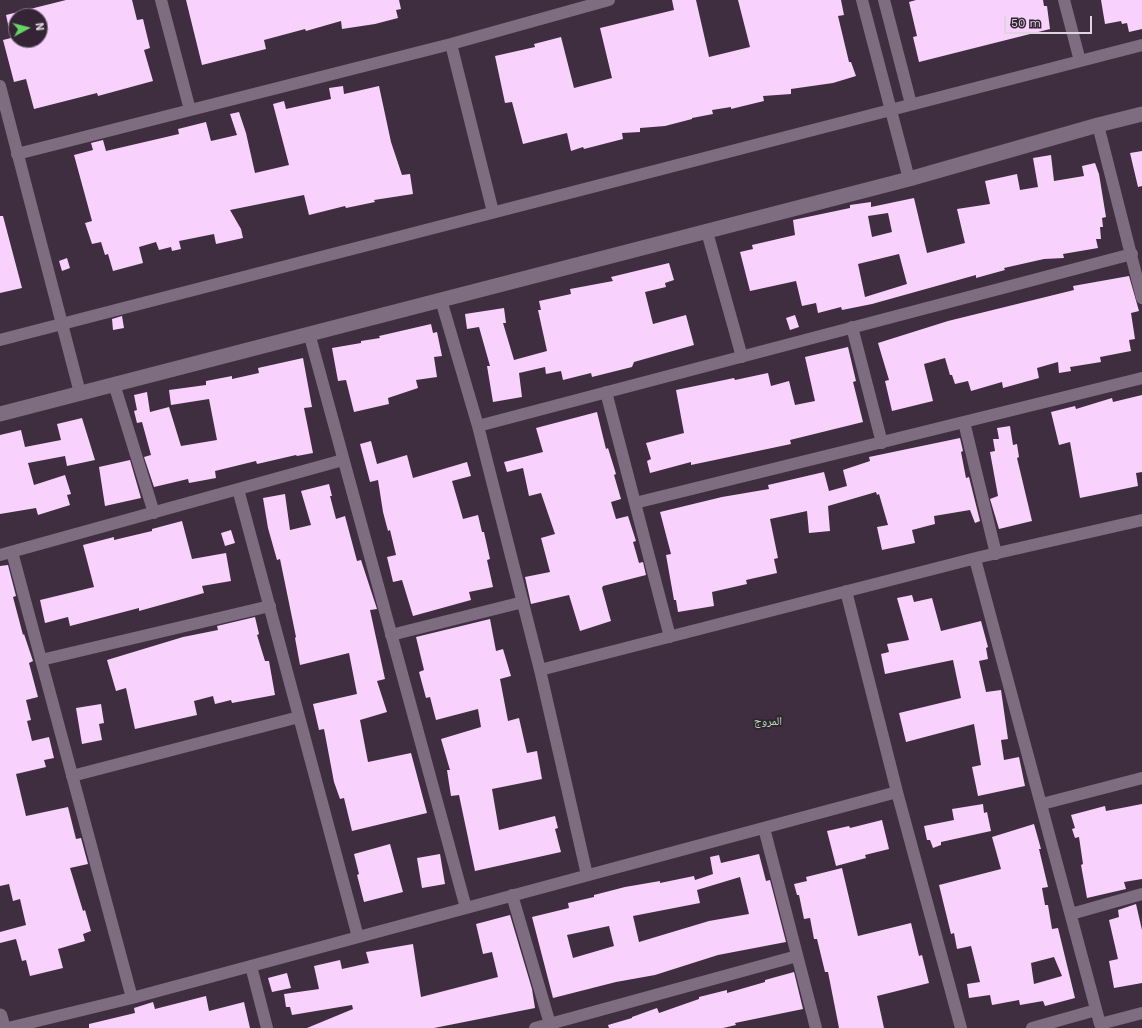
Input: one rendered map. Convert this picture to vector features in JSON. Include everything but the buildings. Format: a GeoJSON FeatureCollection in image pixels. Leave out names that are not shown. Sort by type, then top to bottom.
{"type":"FeatureCollection","features":[{"type":"Feature","properties":{"kind":"street"},"geometry":{"type":"LineString","coordinates":[[161,0],[190,110]]}},
{"type":"Feature","properties":{"kind":"street"},"geometry":{"type":"LineString","coordinates":[[17,154],[451,44],[609,0]]}},
{"type":"Feature","properties":{"kind":"street"},"geometry":{"type":"LineString","coordinates":[[862,0],[909,179]]}},
{"type":"Feature","properties":{"kind":"street"},"geometry":{"type":"LineString","coordinates":[[884,0],[911,104]]}},
{"type":"Feature","properties":{"kind":"street"},"geometry":{"type":"LineString","coordinates":[[1064,0],[1080,61]]}},
{"type":"Feature","properties":{"kind":"street"},"geometry":{"type":"LineString","coordinates":[[451,44],[493,212]]}},
{"type":"Feature","properties":{"kind":"street"},"geometry":{"type":"LineString","coordinates":[[0,340],[63,325],[233,278],[1142,44]]}},
{"type":"Feature","properties":{"kind":"street"},"geometry":{"type":"LineString","coordinates":[[0,86],[80,393]]}},
{"type":"Feature","properties":{"kind":"street"},"geometry":{"type":"LineString","coordinates":[[0,414],[909,179],[1098,125],[1142,114]]}},
{"type":"Feature","properties":{"kind":"street"},"geometry":{"type":"LineString","coordinates":[[1098,125],[1142,298]]}},
{"type":"Feature","properties":{"kind":"street"},"geometry":{"type":"LineString","coordinates":[[707,232],[742,356]]}},
{"type":"Feature","properties":{"kind":"street"},"geometry":{"type":"LineString","coordinates":[[478,426],[1132,254]]}},
{"type":"Feature","properties":{"kind":"street"},"geometry":{"type":"LineString","coordinates":[[442,300],[478,426],[540,670],[587,875]]}},
{"type":"Feature","properties":{"kind":"street"},"geometry":{"type":"LineString","coordinates":[[852,328],[882,443]]}},
{"type":"Feature","properties":{"kind":"street"},"geometry":{"type":"LineString","coordinates":[[309,333],[466,908]]}},
{"type":"Feature","properties":{"kind":"street"},"geometry":{"type":"LineString","coordinates":[[635,503],[1142,378]]}},
{"type":"Feature","properties":{"kind":"street"},"geometry":{"type":"LineString","coordinates":[[114,384],[154,513]]}},
{"type":"Feature","properties":{"kind":"street"},"geometry":{"type":"LineString","coordinates":[[606,392],[670,637]]}},
{"type":"Feature","properties":{"kind":"street"},"geometry":{"type":"LineString","coordinates":[[964,422],[996,554]]}},
{"type":"Feature","properties":{"kind":"street"},"geometry":{"type":"LineString","coordinates":[[0,555],[343,460]]}},
{"type":"Feature","properties":{"kind":"street"},"geometry":{"type":"LineString","coordinates":[[238,489],[358,937]]}},
{"type":"Feature","properties":{"kind":"street"},"geometry":{"type":"LineString","coordinates":[[540,670],[846,591],[1142,520]]}},
{"type":"Feature","properties":{"kind":"street"},"geometry":{"type":"LineString","coordinates":[[12,552],[132,998]]}},
{"type":"Feature","properties":{"kind":"street"},"geometry":{"type":"LineString","coordinates":[[975,559],[1100,1024],[1142,1014]]}},
{"type":"Feature","properties":{"kind":"street"},"geometry":{"type":"LineString","coordinates":[[846,591],[896,792],[961,1028]]}},
{"type":"Feature","properties":{"kind":"street"},"geometry":{"type":"LineString","coordinates":[[391,635],[522,602]]}},
{"type":"Feature","properties":{"kind":"street"},"geometry":{"type":"LineString","coordinates":[[41,660],[270,606]]}},
{"type":"Feature","properties":{"kind":"street"},"geometry":{"type":"LineString","coordinates":[[72,776],[299,717]]}},
{"type":"Feature","properties":{"kind":"street"},"geometry":{"type":"LineString","coordinates":[[1042,804],[1142,778]]}},
{"type":"Feature","properties":{"kind":"street"},"geometry":{"type":"LineString","coordinates":[[8,1028],[132,998],[896,792]]}},
{"type":"Feature","properties":{"kind":"street"},"geometry":{"type":"LineString","coordinates":[[764,828],[816,1028]]}},
{"type":"Feature","properties":{"kind":"street"},"geometry":{"type":"LineString","coordinates":[[1071,914],[1142,894]]}},
{"type":"Feature","properties":{"kind":"street"},"geometry":{"type":"LineString","coordinates":[[512,895],[550,1024]]}},
{"type":"Feature","properties":{"kind":"street"},"geometry":{"type":"LineString","coordinates":[[535,1028],[797,956]]}},
{"type":"Feature","properties":{"kind":"street"},"geometry":{"type":"LineString","coordinates":[[251,966],[267,1028]]}},
{"type":"Feature","properties":{"kind":"street"},"geometry":{"type":"LineString","coordinates":[[1032,1028],[1096,1010]]}},
{"type":"Feature","properties":{"kind":"street"},"geometry":{"type":"LineString","coordinates":[[0,1016],[3,1028]]}},
{"type":"Feature","properties":{"kind":"district","name":"المروج"},"geometry":{"type":"Point","coordinates":[768,721]}}]}
